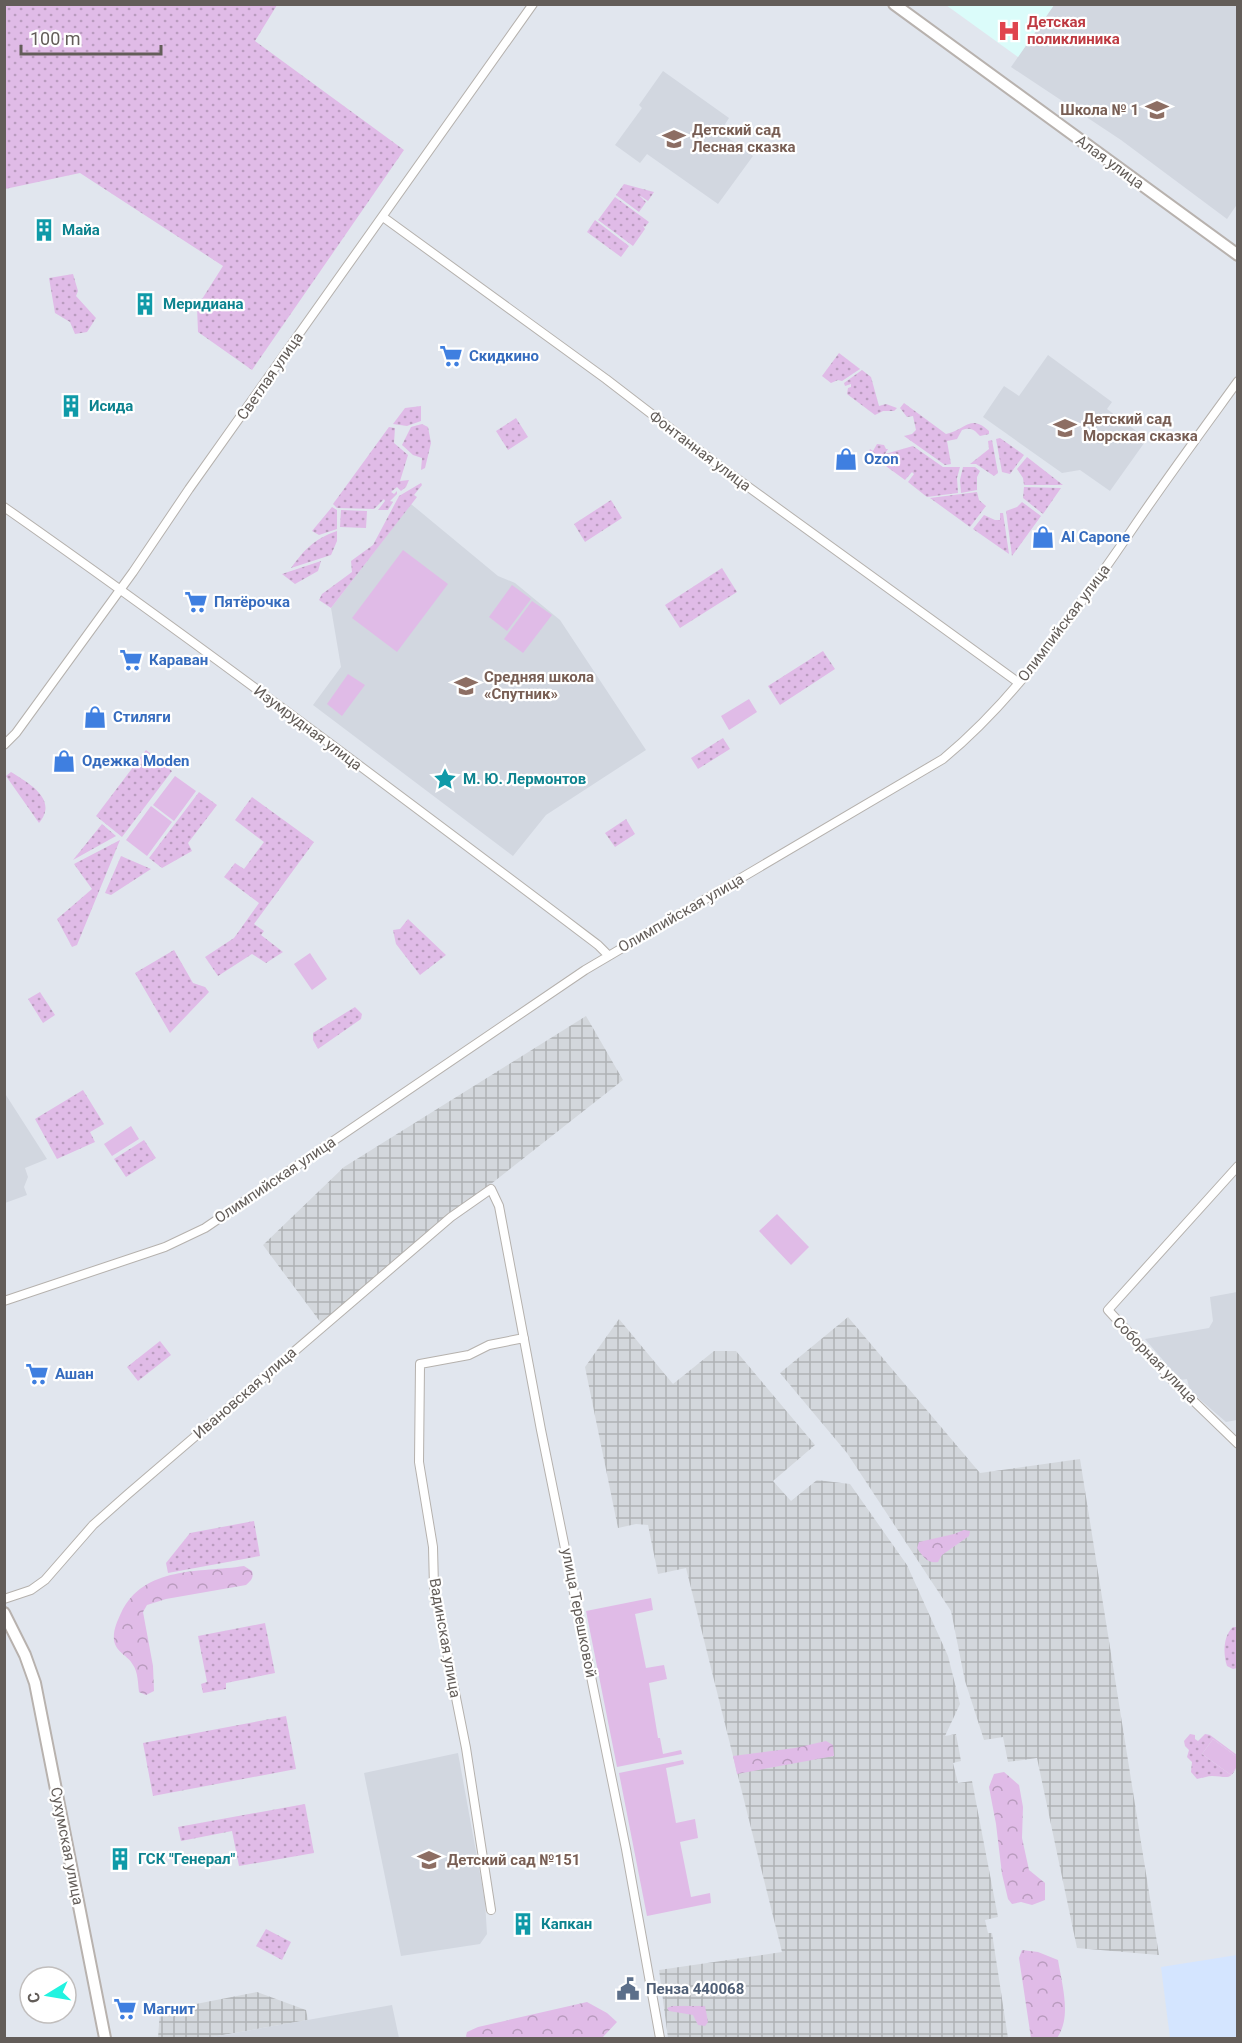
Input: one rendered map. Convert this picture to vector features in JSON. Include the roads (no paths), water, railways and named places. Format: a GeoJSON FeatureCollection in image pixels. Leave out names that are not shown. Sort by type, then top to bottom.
{"type":"FeatureCollection","features":[{"type":"Feature","properties":{"kind":"main road","name":"Алая улица"},"geometry":{"type":"LineString","coordinates":[[894,4],[1238,255]]}},
{"type":"Feature","properties":{"kind":"main road","name":"Сухумская улица"},"geometry":{"type":"LineString","coordinates":[[4,1613],[35,1683],[105,2038]]}},
{"type":"Feature","properties":{"kind":"street","name":"Светлая улица"},"geometry":{"type":"LineString","coordinates":[[4,745],[16,733],[121,589],[533,4]]}},
{"type":"Feature","properties":{"kind":"street","name":"Фонтанная улица"},"geometry":{"type":"LineString","coordinates":[[383,217],[606,379],[714,462],[1019,683]]}},
{"type":"Feature","properties":{"kind":"street","name":"Олимпийская улица"},"geometry":{"type":"LineString","coordinates":[[4,1300],[165,1247],[205,1228],[608,955],[943,759],[970,737],[1019,683],[1063,629],[1238,381]]}},
{"type":"Feature","properties":{"kind":"street","name":"Изумрудная улица"},"geometry":{"type":"LineString","coordinates":[[4,507],[121,589],[522,887],[608,955]]}},
{"type":"Feature","properties":{"kind":"street","name":"Соборная улица"},"geometry":{"type":"LineString","coordinates":[[1238,1166],[1108,1310],[1176,1384],[1238,1444]]}},
{"type":"Feature","properties":{"kind":"street","name":"улица Терешковой"},"geometry":{"type":"LineString","coordinates":[[491,1189],[500,1206],[524,1338],[626,1849],[660,2038]]}},
{"type":"Feature","properties":{"kind":"street","name":"Ивановская улица"},"geometry":{"type":"LineString","coordinates":[[4,1599],[31,1590],[45,1580],[93,1525],[153,1472],[451,1217],[491,1189]]}},
{"type":"Feature","properties":{"kind":"street","name":"Вадинская улица"},"geometry":{"type":"LineString","coordinates":[[491,1910],[466,1748],[434,1587],[433,1546],[419,1462],[420,1364],[469,1354],[489,1345],[524,1338]]}},
{"type":"Feature","properties":{"kind":"place","name":"Детская поликлиника"},"geometry":{"type":"Point","coordinates":[1009,31]}},
{"type":"Feature","properties":{"kind":"place","name":"Школа № 1"},"geometry":{"type":"Point","coordinates":[1157,110]}},
{"type":"Feature","properties":{"kind":"place","name":"Детский сад Лесная сказка"},"geometry":{"type":"Point","coordinates":[674,139]}},
{"type":"Feature","properties":{"kind":"place","name":"Майа"},"geometry":{"type":"Point","coordinates":[44,230]}},
{"type":"Feature","properties":{"kind":"place","name":"Меридиана"},"geometry":{"type":"Point","coordinates":[145,304]}},
{"type":"Feature","properties":{"kind":"place","name":"Скидкино"},"geometry":{"type":"Point","coordinates":[451,356]}},
{"type":"Feature","properties":{"kind":"place","name":"Исида"},"geometry":{"type":"Point","coordinates":[71,406]}},
{"type":"Feature","properties":{"kind":"place","name":"Детский сад Морская сказка"},"geometry":{"type":"Point","coordinates":[1065,428]}},
{"type":"Feature","properties":{"kind":"place","name":"Ozon"},"geometry":{"type":"Point","coordinates":[846,459]}},
{"type":"Feature","properties":{"kind":"place","name":"Al Capone"},"geometry":{"type":"Point","coordinates":[1043,537]}},
{"type":"Feature","properties":{"kind":"place","name":"Пятёрочка"},"geometry":{"type":"Point","coordinates":[196,602]}},
{"type":"Feature","properties":{"kind":"place","name":"Караван"},"geometry":{"type":"Point","coordinates":[131,660]}},
{"type":"Feature","properties":{"kind":"place","name":"Средняя школа «Спутник»"},"geometry":{"type":"Point","coordinates":[466,686]}},
{"type":"Feature","properties":{"kind":"place","name":"Стиляги"},"geometry":{"type":"Point","coordinates":[95,717]}},
{"type":"Feature","properties":{"kind":"place","name":"Одежка Moden"},"geometry":{"type":"Point","coordinates":[64,761]}},
{"type":"Feature","properties":{"kind":"place","name":"М. Ю. Лермонтов"},"geometry":{"type":"Point","coordinates":[445,779]}},
{"type":"Feature","properties":{"kind":"place","name":"Ашан"},"geometry":{"type":"Point","coordinates":[37,1374]}},
{"type":"Feature","properties":{"kind":"place","name":"ГСК \"Генерал\""},"geometry":{"type":"Point","coordinates":[120,1859]}},
{"type":"Feature","properties":{"kind":"place","name":"Детский сад №151"},"geometry":{"type":"Point","coordinates":[429,1860]}},
{"type":"Feature","properties":{"kind":"place","name":"Капкан"},"geometry":{"type":"Point","coordinates":[523,1924]}},
{"type":"Feature","properties":{"kind":"place","name":"Пенза 440068"},"geometry":{"type":"Point","coordinates":[628,1989]}},
{"type":"Feature","properties":{"kind":"place","name":"Магнит"},"geometry":{"type":"Point","coordinates":[125,2009]}}]}
